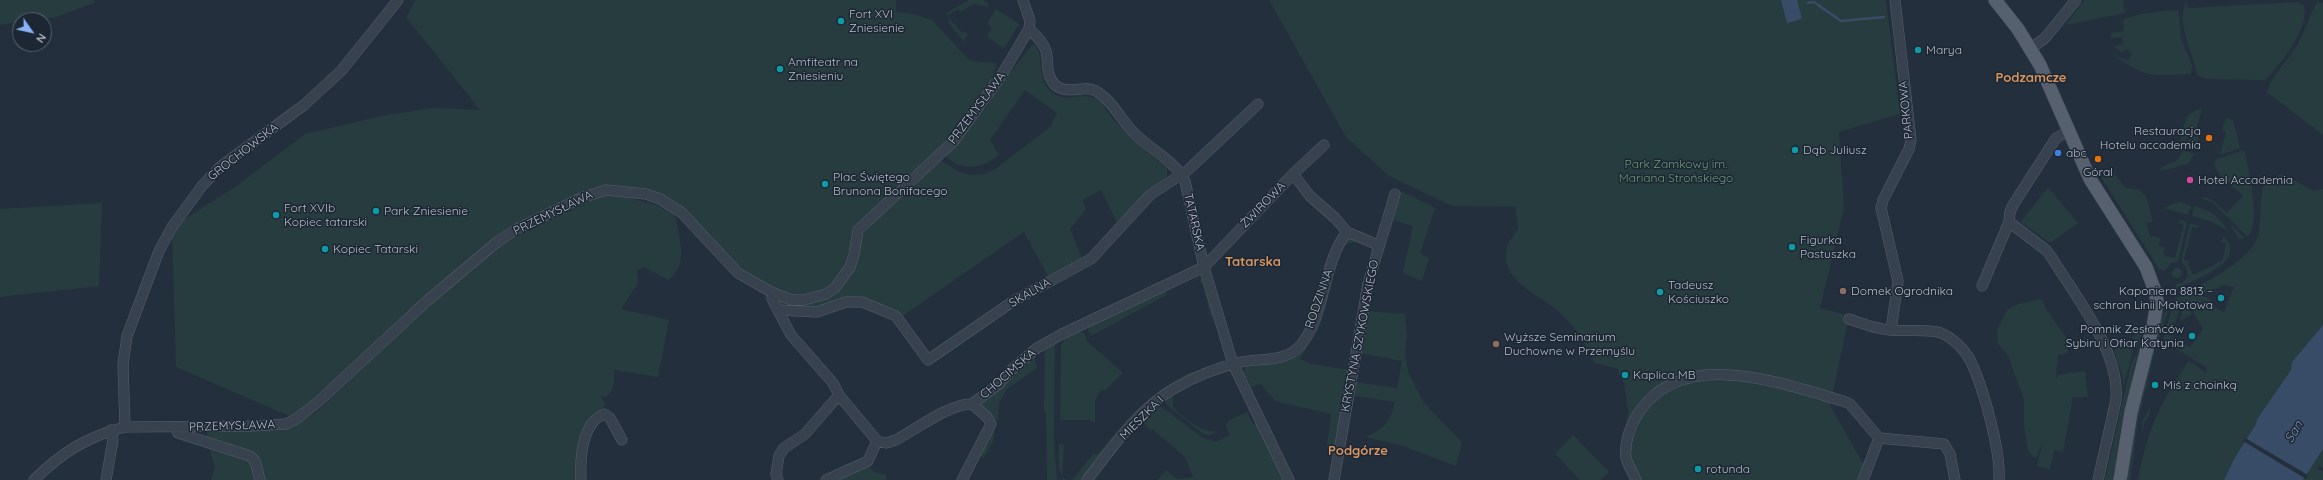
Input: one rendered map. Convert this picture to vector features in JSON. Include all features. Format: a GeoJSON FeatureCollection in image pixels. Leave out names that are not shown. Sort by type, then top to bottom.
{"type":"FeatureCollection","features":[{"type":"Feature","properties":{"kind":"main road"},"geometry":{"type":"LineString","coordinates":[[1995,0],[2030,49],[2040,66],[2090,179],[2150,275],[2157,302],[2154,321],[2132,405],[2120,480]]}},
{"type":"Feature","properties":{"kind":"street","name":"GROCHOWSKA"},"geometry":{"type":"LineString","coordinates":[[125,427],[123,378],[127,336],[159,251],[172,227],[202,186],[220,167],[304,105],[341,71],[398,0]]}},
{"type":"Feature","properties":{"kind":"street"},"geometry":{"type":"LineString","coordinates":[[1023,0],[1030,21],[1029,29]]}},
{"type":"Feature","properties":{"kind":"street","name":"PARKOWA"},"geometry":{"type":"LineString","coordinates":[[1891,330],[1898,281],[1881,208],[1883,200],[1909,149],[1911,140],[1895,0]]}},
{"type":"Feature","properties":{"kind":"street"},"geometry":{"type":"LineString","coordinates":[[2030,49],[2044,38],[2076,0]]}},
{"type":"Feature","properties":{"kind":"street","name":"PRZEMYSŁAWA"},"geometry":{"type":"LineString","coordinates":[[34,480],[72,447],[111,430],[125,427],[275,425],[286,424],[296,419],[317,403],[451,279],[497,242],[517,229],[574,202],[606,190],[646,194],[660,199],[682,213],[738,273],[772,293],[792,300],[804,300],[826,294],[835,288],[850,267],[854,255],[858,230],[952,142],[1001,76],[1029,29]]}},
{"type":"Feature","properties":{"kind":"street","name":"TATARSKA"},"geometry":{"type":"LineString","coordinates":[[1029,29],[1042,41],[1046,51],[1048,73],[1055,84],[1069,91],[1089,90],[1100,94],[1115,108],[1132,131],[1181,174],[1185,181],[1204,267],[1233,364],[1289,480]]}},
{"type":"Feature","properties":{"kind":"street","name":"SKALNA"},"geometry":{"type":"LineString","coordinates":[[778,310],[817,312],[846,302],[862,302],[896,316],[928,360],[1012,302],[1091,259],[1150,195],[1192,167],[1258,104]]}},
{"type":"Feature","properties":{"kind":"street"},"geometry":{"type":"LineString","coordinates":[[1982,286],[2009,222],[2010,212],[2013,205],[2056,138],[2069,131]]}},
{"type":"Feature","properties":{"kind":"street","name":"ŻWIROWA"},"geometry":{"type":"LineString","coordinates":[[1204,267],[1292,174],[1324,145]]}},
{"type":"Feature","properties":{"kind":"street"},"geometry":{"type":"LineString","coordinates":[[1292,174],[1310,196],[1335,218],[1347,232],[1378,245]]}},
{"type":"Feature","properties":{"kind":"street","name":"KRYSTYNA SZYKOWSKIEGO"},"geometry":{"type":"LineString","coordinates":[[1334,480],[1368,284],[1378,245],[1395,194]]}},
{"type":"Feature","properties":{"kind":"street"},"geometry":{"type":"LineString","coordinates":[[2009,222],[2046,250],[2052,258],[2100,338],[2111,362],[2117,389],[2116,400],[2098,480]]}},
{"type":"Feature","properties":{"kind":"street","name":"RODZINNA"},"geometry":{"type":"LineString","coordinates":[[1233,364],[1269,360],[1287,355],[1300,346],[1313,322],[1336,249],[1347,232]]}},
{"type":"Feature","properties":{"kind":"street","name":"CHOCIMSKA"},"geometry":{"type":"LineString","coordinates":[[877,440],[886,443],[896,440],[950,410],[963,404],[972,404],[1000,383],[1010,371],[1037,348],[1062,334],[1204,267]]}},
{"type":"Feature","properties":{"kind":"street"},"geometry":{"type":"LineString","coordinates":[[772,293],[772,299],[791,335],[833,383],[839,395],[877,440],[868,461],[826,480]]}},
{"type":"Feature","properties":{"kind":"street"},"geometry":{"type":"LineString","coordinates":[[1850,319],[1875,328],[1940,333],[1958,344],[1969,359],[1979,383],[1998,457],[1999,480]]}},
{"type":"Feature","properties":{"kind":"street","name":"MIESZKA I"},"geometry":{"type":"LineString","coordinates":[[1087,480],[1122,437],[1158,400],[1174,388],[1233,364]]}},
{"type":"Feature","properties":{"kind":"street"},"geometry":{"type":"LineString","coordinates":[[1636,480],[1626,458],[1630,429],[1647,403],[1660,392],[1676,384],[1707,375],[1755,377],[1843,400],[1850,404],[1879,438],[1944,444],[1949,448],[1955,480]]}},
{"type":"Feature","properties":{"kind":"street"},"geometry":{"type":"LineString","coordinates":[[778,480],[776,474],[779,456],[784,448],[805,434],[839,395]]}},
{"type":"Feature","properties":{"kind":"street"},"geometry":{"type":"LineString","coordinates":[[962,480],[991,424],[987,416],[972,404]]}},
{"type":"Feature","properties":{"kind":"street"},"geometry":{"type":"LineString","coordinates":[[581,480],[580,466],[584,439],[598,416],[604,414],[610,418],[622,440]]}},
{"type":"Feature","properties":{"kind":"street"},"geometry":{"type":"LineString","coordinates":[[177,427],[178,434],[250,456],[254,461],[260,480]]}},
{"type":"Feature","properties":{"kind":"street"},"geometry":{"type":"LineString","coordinates":[[106,480],[113,440],[111,430]]}},
{"type":"Feature","properties":{"kind":"street"},"geometry":{"type":"LineString","coordinates":[[1863,480],[1879,438]]}},
{"type":"Feature","properties":{"kind":"green space"},"geometry":{"type":"Polygon","coordinates":[[[0,0],[94,0],[94,3],[53,18],[52,12],[12,12],[12,23],[0,25],[0,0]]]}},
{"type":"Feature","properties":{"kind":"green space","name":"Park Zniesienie"},"geometry":{"type":"Polygon","coordinates":[[[416,0],[896,0],[896,12],[914,14],[932,20],[970,61],[997,63],[986,97],[966,125],[858,230],[854,255],[835,288],[804,300],[750,282],[692,223],[660,199],[606,190],[517,229],[296,419],[176,367],[172,227],[235,187],[305,134],[386,115],[432,108],[480,110],[406,17],[416,0]]]}},
{"type":"Feature","properties":{"kind":"green space"},"geometry":{"type":"Polygon","coordinates":[[[969,0],[983,0],[989,4],[988,7],[974,4],[960,12],[958,9],[947,16],[946,13],[969,0]]]}},
{"type":"Feature","properties":{"kind":"green space","name":"Park Zamkowy im. Mariana Strońskiego"},"geometry":{"type":"Polygon","coordinates":[[[1269,0],[1886,0],[1900,114],[1839,132],[1844,208],[1820,308],[1849,316],[1830,405],[1865,467],[1861,480],[1631,480],[1624,465],[1628,410],[1624,383],[1619,375],[1619,369],[1595,363],[1579,335],[1564,316],[1522,285],[1514,277],[1509,269],[1506,259],[1507,247],[1518,229],[1515,207],[1452,206],[1389,176],[1346,137],[1269,0]]]}},
{"type":"Feature","properties":{"kind":"green space"},"geometry":{"type":"Polygon","coordinates":[[[2085,0],[2123,0],[2125,13],[2065,25],[2085,0]]]}},
{"type":"Feature","properties":{"kind":"green space"},"geometry":{"type":"Polygon","coordinates":[[[2187,1],[2188,8],[2298,2],[2304,6],[2304,15],[2298,35],[2286,56],[2265,80],[2205,79],[2197,75],[2186,37],[2183,18],[2187,1]]]}},
{"type":"Feature","properties":{"kind":"green space"},"geometry":{"type":"Polygon","coordinates":[[[2317,2],[2323,3],[2323,135],[2267,92],[2272,80],[2299,42],[2317,2]]]}},
{"type":"Feature","properties":{"kind":"green space"},"geometry":{"type":"Polygon","coordinates":[[[996,9],[1019,24],[1004,49],[987,36],[992,28],[987,24],[996,9]]]}},
{"type":"Feature","properties":{"kind":"green space"},"geometry":{"type":"Polygon","coordinates":[[[2169,10],[2179,11],[2181,39],[2192,65],[2191,74],[2148,74],[2132,67],[2111,53],[2128,61],[2132,53],[2126,49],[2122,53],[2113,46],[2123,44],[2122,37],[2111,38],[2111,33],[2124,31],[2123,20],[2139,15],[2169,10]]]}},
{"type":"Feature","properties":{"kind":"green space"},"geometry":{"type":"Polygon","coordinates":[[[947,16],[962,33],[964,31],[968,34],[964,40],[966,44],[950,25],[947,16]]]}},
{"type":"Feature","properties":{"kind":"green space"},"geometry":{"type":"Polygon","coordinates":[[[1033,44],[1037,47],[1039,52],[1043,79],[1050,91],[1062,97],[1083,96],[1099,100],[1115,122],[1129,136],[1167,168],[1167,177],[1133,206],[1118,225],[1101,190],[1082,200],[1086,209],[1070,229],[1082,259],[1049,278],[1024,232],[901,317],[860,299],[825,308],[785,307],[778,304],[777,299],[794,304],[837,291],[855,267],[861,237],[868,227],[940,160],[960,172],[971,175],[984,174],[995,169],[1050,127],[1057,113],[1025,90],[990,140],[999,155],[993,160],[979,166],[964,167],[951,161],[945,155],[983,108],[985,110],[992,99],[990,97],[1033,44]]]}},
{"type":"Feature","properties":{"kind":"green space"},"geometry":{"type":"Polygon","coordinates":[[[2202,109],[2195,133],[2187,138],[2182,147],[2179,146],[2187,117],[2196,110],[2202,109]]]}},
{"type":"Feature","properties":{"kind":"green space"},"geometry":{"type":"Polygon","coordinates":[[[2226,118],[2233,120],[2240,148],[2220,155],[2226,132],[2222,130],[2226,118]]]}},
{"type":"Feature","properties":{"kind":"green space"},"geometry":{"type":"Polygon","coordinates":[[[2195,136],[2199,136],[2195,151],[2184,147],[2188,140],[2195,136]]]}},
{"type":"Feature","properties":{"kind":"green space"},"geometry":{"type":"Polygon","coordinates":[[[2183,150],[2194,154],[2188,164],[2161,171],[2160,168],[2178,160],[2183,150]]]}},
{"type":"Feature","properties":{"kind":"green space"},"geometry":{"type":"Polygon","coordinates":[[[2244,150],[2249,169],[2254,207],[2252,229],[2248,237],[2212,202],[2203,199],[2203,196],[2215,202],[2227,213],[2243,196],[2220,175],[2215,165],[2215,160],[2244,150]]]}},
{"type":"Feature","properties":{"kind":"green space"},"geometry":{"type":"Polygon","coordinates":[[[2112,171],[2126,188],[2140,190],[2147,198],[2153,222],[2146,223],[2150,236],[2161,238],[2159,246],[2165,247],[2163,253],[2165,256],[2175,258],[2184,225],[2178,223],[2180,220],[2187,222],[2178,262],[2171,263],[2165,271],[2159,269],[2101,177],[2112,171]]]}},
{"type":"Feature","properties":{"kind":"green space"},"geometry":{"type":"Polygon","coordinates":[[[2284,174],[2313,191],[2323,189],[2323,325],[2292,362],[2291,370],[2257,419],[2257,424],[2234,459],[2224,480],[2138,480],[2146,446],[2162,404],[2189,361],[2207,373],[2206,367],[2163,341],[2165,333],[2190,347],[2203,329],[2189,305],[2179,310],[2175,324],[2166,329],[2175,299],[2188,292],[2209,298],[2215,308],[2224,312],[2234,287],[2221,285],[2219,288],[2212,289],[2210,294],[2193,289],[2232,265],[2250,249],[2256,240],[2259,231],[2263,187],[2279,175],[2284,174]]]}},
{"type":"Feature","properties":{"kind":"green space"},"geometry":{"type":"Polygon","coordinates":[[[2048,187],[2078,223],[2050,243],[2021,222],[2048,187]]]}},
{"type":"Feature","properties":{"kind":"green space"},"geometry":{"type":"Polygon","coordinates":[[[1401,191],[1435,208],[1420,253],[1429,258],[1422,281],[1403,273],[1413,226],[1390,219],[1401,191]]]}},
{"type":"Feature","properties":{"kind":"green space"},"geometry":{"type":"Polygon","coordinates":[[[609,193],[657,205],[675,216],[680,242],[681,259],[675,274],[668,280],[644,267],[637,271],[638,283],[621,309],[669,320],[658,377],[614,370],[613,388],[606,397],[601,396],[606,405],[592,420],[584,438],[579,480],[211,480],[215,467],[206,437],[209,429],[297,423],[317,412],[427,307],[500,245],[584,201],[609,193]]]}},
{"type":"Feature","properties":{"kind":"green space"},"geometry":{"type":"Polygon","coordinates":[[[2179,202],[2191,206],[2188,215],[2164,208],[2179,202]]]}},
{"type":"Feature","properties":{"kind":"green space"},"geometry":{"type":"Polygon","coordinates":[[[102,203],[99,286],[0,297],[0,209],[102,203]]]}},
{"type":"Feature","properties":{"kind":"green space"},"geometry":{"type":"Polygon","coordinates":[[[2194,206],[2205,209],[2213,214],[2229,231],[2212,222],[2192,216],[2194,206]]]}},
{"type":"Feature","properties":{"kind":"green space"},"geometry":{"type":"Polygon","coordinates":[[[2228,222],[2245,238],[2239,239],[2228,222]]]}},
{"type":"Feature","properties":{"kind":"green space"},"geometry":{"type":"Polygon","coordinates":[[[2190,223],[2198,226],[2198,228],[2192,227],[2184,260],[2190,261],[2188,264],[2193,275],[2222,261],[2226,243],[2220,242],[2224,237],[2230,246],[2230,254],[2218,268],[2181,287],[2175,288],[2176,284],[2182,283],[2188,276],[2186,267],[2181,262],[2190,223]]]}},
{"type":"Feature","properties":{"kind":"green space"},"geometry":{"type":"Polygon","coordinates":[[[1353,238],[1362,240],[1373,246],[1375,248],[1362,304],[1359,305],[1372,246],[1356,242],[1340,248],[1348,239],[1353,238]]]}},
{"type":"Feature","properties":{"kind":"green space"},"geometry":{"type":"Polygon","coordinates":[[[2177,268],[2182,273],[2177,278],[2172,273],[2177,268]]]}},
{"type":"Feature","properties":{"kind":"green space"},"geometry":{"type":"Polygon","coordinates":[[[1197,278],[1201,279],[1205,286],[1213,318],[1211,318],[1203,286],[1199,279],[1190,282],[1197,278]]]}},
{"type":"Feature","properties":{"kind":"green space"},"geometry":{"type":"Polygon","coordinates":[[[1330,287],[1320,325],[1300,359],[1311,364],[1350,370],[1334,454],[1327,447],[1331,414],[1275,401],[1261,384],[1251,387],[1243,371],[1247,366],[1277,363],[1295,354],[1330,287]]]}},
{"type":"Feature","properties":{"kind":"green space"},"geometry":{"type":"Polygon","coordinates":[[[1163,290],[1168,294],[1091,336],[1088,331],[1089,328],[1163,290]]]}},
{"type":"Feature","properties":{"kind":"green space"},"geometry":{"type":"Polygon","coordinates":[[[2042,299],[2046,309],[2067,338],[2068,353],[2058,355],[2056,379],[2058,375],[2085,371],[2088,397],[2073,397],[2063,452],[2054,450],[2050,469],[2037,466],[2043,441],[2037,457],[2033,457],[2028,450],[2024,427],[2024,400],[2008,356],[1998,344],[1997,330],[2007,310],[2018,304],[2042,299]]]}},
{"type":"Feature","properties":{"kind":"green space"},"geometry":{"type":"Polygon","coordinates":[[[2169,307],[2157,344],[2154,345],[2162,317],[2169,307]]]}},
{"type":"Feature","properties":{"kind":"green space"},"geometry":{"type":"Polygon","coordinates":[[[2188,307],[2192,314],[2180,321],[2183,310],[2188,307]]]}},
{"type":"Feature","properties":{"kind":"green space"},"geometry":{"type":"Polygon","coordinates":[[[1367,311],[1405,314],[1407,334],[1405,356],[1409,374],[1424,403],[1462,442],[1456,466],[1403,446],[1366,437],[1382,428],[1389,420],[1395,402],[1353,396],[1356,382],[1397,388],[1402,361],[1360,353],[1367,311]]]}},
{"type":"Feature","properties":{"kind":"green space"},"geometry":{"type":"Polygon","coordinates":[[[1078,331],[1084,333],[1087,338],[1085,339],[1123,373],[1104,391],[1102,389],[1095,400],[1095,423],[1091,420],[1060,420],[1061,346],[1065,337],[1078,331]]]}},
{"type":"Feature","properties":{"kind":"green space"},"geometry":{"type":"Polygon","coordinates":[[[2141,331],[2140,342],[2135,349],[2133,337],[2141,331]]]}},
{"type":"Feature","properties":{"kind":"green space"},"geometry":{"type":"Polygon","coordinates":[[[2129,340],[2133,352],[2123,387],[2122,374],[2114,351],[2129,340]]]}},
{"type":"Feature","properties":{"kind":"green space"},"geometry":{"type":"Polygon","coordinates":[[[1055,341],[1054,444],[1057,480],[1047,480],[1046,412],[1044,412],[1045,346],[1055,341]]]}},
{"type":"Feature","properties":{"kind":"green space"},"geometry":{"type":"Polygon","coordinates":[[[2139,348],[2123,414],[2113,480],[2105,480],[2131,364],[2139,348]]]}},
{"type":"Feature","properties":{"kind":"green space"},"geometry":{"type":"Polygon","coordinates":[[[2152,351],[2155,351],[2138,420],[2130,480],[2126,480],[2137,409],[2152,351]]]}},
{"type":"Feature","properties":{"kind":"green space"},"geometry":{"type":"Polygon","coordinates":[[[1034,356],[1037,368],[1007,389],[999,403],[998,420],[988,415],[979,405],[1034,356]]]}},
{"type":"Feature","properties":{"kind":"green space"},"geometry":{"type":"Polygon","coordinates":[[[1193,371],[1194,374],[1178,382],[1084,480],[1072,480],[1094,453],[1097,455],[1140,407],[1165,387],[1193,371]]]}},
{"type":"Feature","properties":{"kind":"green space"},"geometry":{"type":"Polygon","coordinates":[[[1198,381],[1173,395],[1173,408],[1199,427],[1205,430],[1217,431],[1211,435],[1203,434],[1165,403],[1168,397],[1198,381]]]}},
{"type":"Feature","properties":{"kind":"green space"},"geometry":{"type":"Polygon","coordinates":[[[1159,405],[1203,438],[1216,442],[1230,435],[1226,427],[1228,421],[1247,412],[1253,424],[1257,423],[1285,480],[1157,480],[1166,470],[1177,479],[1193,477],[1185,457],[1152,429],[1151,431],[1142,421],[1159,405]]]}},
{"type":"Feature","properties":{"kind":"green space"},"geometry":{"type":"Polygon","coordinates":[[[2151,406],[2149,416],[2145,421],[2142,435],[2143,419],[2151,406]]]}},
{"type":"Feature","properties":{"kind":"green space"},"geometry":{"type":"Polygon","coordinates":[[[990,432],[995,433],[992,444],[983,458],[979,455],[990,432]]]}},
{"type":"Feature","properties":{"kind":"green space"},"geometry":{"type":"Polygon","coordinates":[[[1573,435],[1609,472],[1601,480],[1580,480],[1555,454],[1573,435]]]}},
{"type":"Feature","properties":{"kind":"green space"},"geometry":{"type":"Polygon","coordinates":[[[1059,444],[1064,444],[1062,476],[1066,480],[1063,480],[1059,467],[1059,444]]]}},
{"type":"Feature","properties":{"kind":"green space"},"geometry":{"type":"Polygon","coordinates":[[[2323,449],[2323,468],[2319,466],[2317,468],[2323,472],[2323,480],[2303,480],[2323,449]]]}},
{"type":"Feature","properties":{"kind":"green space"},"geometry":{"type":"Polygon","coordinates":[[[867,464],[874,472],[886,475],[886,480],[833,480],[867,464]]]}},
{"type":"Feature","properties":{"kind":"water"},"geometry":{"type":"Polygon","coordinates":[[[1781,0],[1797,0],[1802,19],[1787,23],[1781,0]]]}},
{"type":"Feature","properties":{"kind":"water","name":"San"},"geometry":{"type":"Polygon","coordinates":[[[2323,325],[2323,449],[2303,480],[2224,480],[2234,459],[2256,424],[2257,419],[2291,370],[2292,362],[2323,325]]]}},
{"type":"Feature","properties":{"kind":"pier"},"geometry":{"type":"Polygon","coordinates":[[[2245,438],[2308,475],[2306,479],[2243,441],[2245,438]]]}},
{"type":"Feature","properties":{"kind":"waterway"},"geometry":{"type":"LineString","coordinates":[[1808,3],[1814,2],[1841,21],[1884,17]]}},
{"type":"Feature","properties":{"kind":"place","name":"Fort XVI Zniesienie"},"geometry":{"type":"Point","coordinates":[841,21]}},
{"type":"Feature","properties":{"kind":"place","name":"Marya"},"geometry":{"type":"Point","coordinates":[1918,50]}},
{"type":"Feature","properties":{"kind":"place","name":"Amfiteatr na Zniesieniu"},"geometry":{"type":"Point","coordinates":[780,69]}},
{"type":"Feature","properties":{"kind":"place","name":"Restauracja Hotelu accademia"},"geometry":{"type":"Point","coordinates":[2209,138]}},
{"type":"Feature","properties":{"kind":"place","name":"Dąb Juliusz"},"geometry":{"type":"Point","coordinates":[1795,150]}},
{"type":"Feature","properties":{"kind":"place","name":"abc"},"geometry":{"type":"Point","coordinates":[2058,153]}},
{"type":"Feature","properties":{"kind":"place","name":"Góral"},"geometry":{"type":"Point","coordinates":[2098,159]}},
{"type":"Feature","properties":{"kind":"place","name":"Hotel Accademia"},"geometry":{"type":"Point","coordinates":[2190,180]}},
{"type":"Feature","properties":{"kind":"place","name":"Plac Świętego Brunona Bonifacego"},"geometry":{"type":"Point","coordinates":[825,184]}},
{"type":"Feature","properties":{"kind":"place","name":"Park Zniesienie"},"geometry":{"type":"Point","coordinates":[376,211]}},
{"type":"Feature","properties":{"kind":"place","name":"Fort XVIb Kopiec tatarski"},"geometry":{"type":"Point","coordinates":[276,215]}},
{"type":"Feature","properties":{"kind":"place","name":"Figurka Pastuszka"},"geometry":{"type":"Point","coordinates":[1792,247]}},
{"type":"Feature","properties":{"kind":"place","name":"Kopiec Tatarski"},"geometry":{"type":"Point","coordinates":[325,249]}},
{"type":"Feature","properties":{"kind":"place","name":"Domek Ogrodnika"},"geometry":{"type":"Point","coordinates":[1843,291]}},
{"type":"Feature","properties":{"kind":"place","name":"Tadeusz Kościuszko"},"geometry":{"type":"Point","coordinates":[1660,292]}},
{"type":"Feature","properties":{"kind":"place","name":"Kaponiera 8813 – schron Linii Mołotowa"},"geometry":{"type":"Point","coordinates":[2221,298]}},
{"type":"Feature","properties":{"kind":"place","name":"Pomnik Zesłańców Sybiru i Ofiar Katynia"},"geometry":{"type":"Point","coordinates":[2192,336]}},
{"type":"Feature","properties":{"kind":"place","name":"Wyższe Seminarium Duchowne w Przemyślu"},"geometry":{"type":"Point","coordinates":[1496,344]}},
{"type":"Feature","properties":{"kind":"place","name":"Kaplica MB"},"geometry":{"type":"Point","coordinates":[1625,375]}},
{"type":"Feature","properties":{"kind":"place","name":"Miś z choinką"},"geometry":{"type":"Point","coordinates":[2155,385]}},
{"type":"Feature","properties":{"kind":"place","name":"rotunda"},"geometry":{"type":"Point","coordinates":[1698,469]}},
{"type":"Feature","properties":{"kind":"district","name":"Podzamcze"},"geometry":{"type":"Point","coordinates":[2031,78]}},
{"type":"Feature","properties":{"kind":"district","name":"Tatarska"},"geometry":{"type":"Point","coordinates":[1253,262]}},
{"type":"Feature","properties":{"kind":"district","name":"Podgórze"},"geometry":{"type":"Point","coordinates":[1358,451]}}]}
